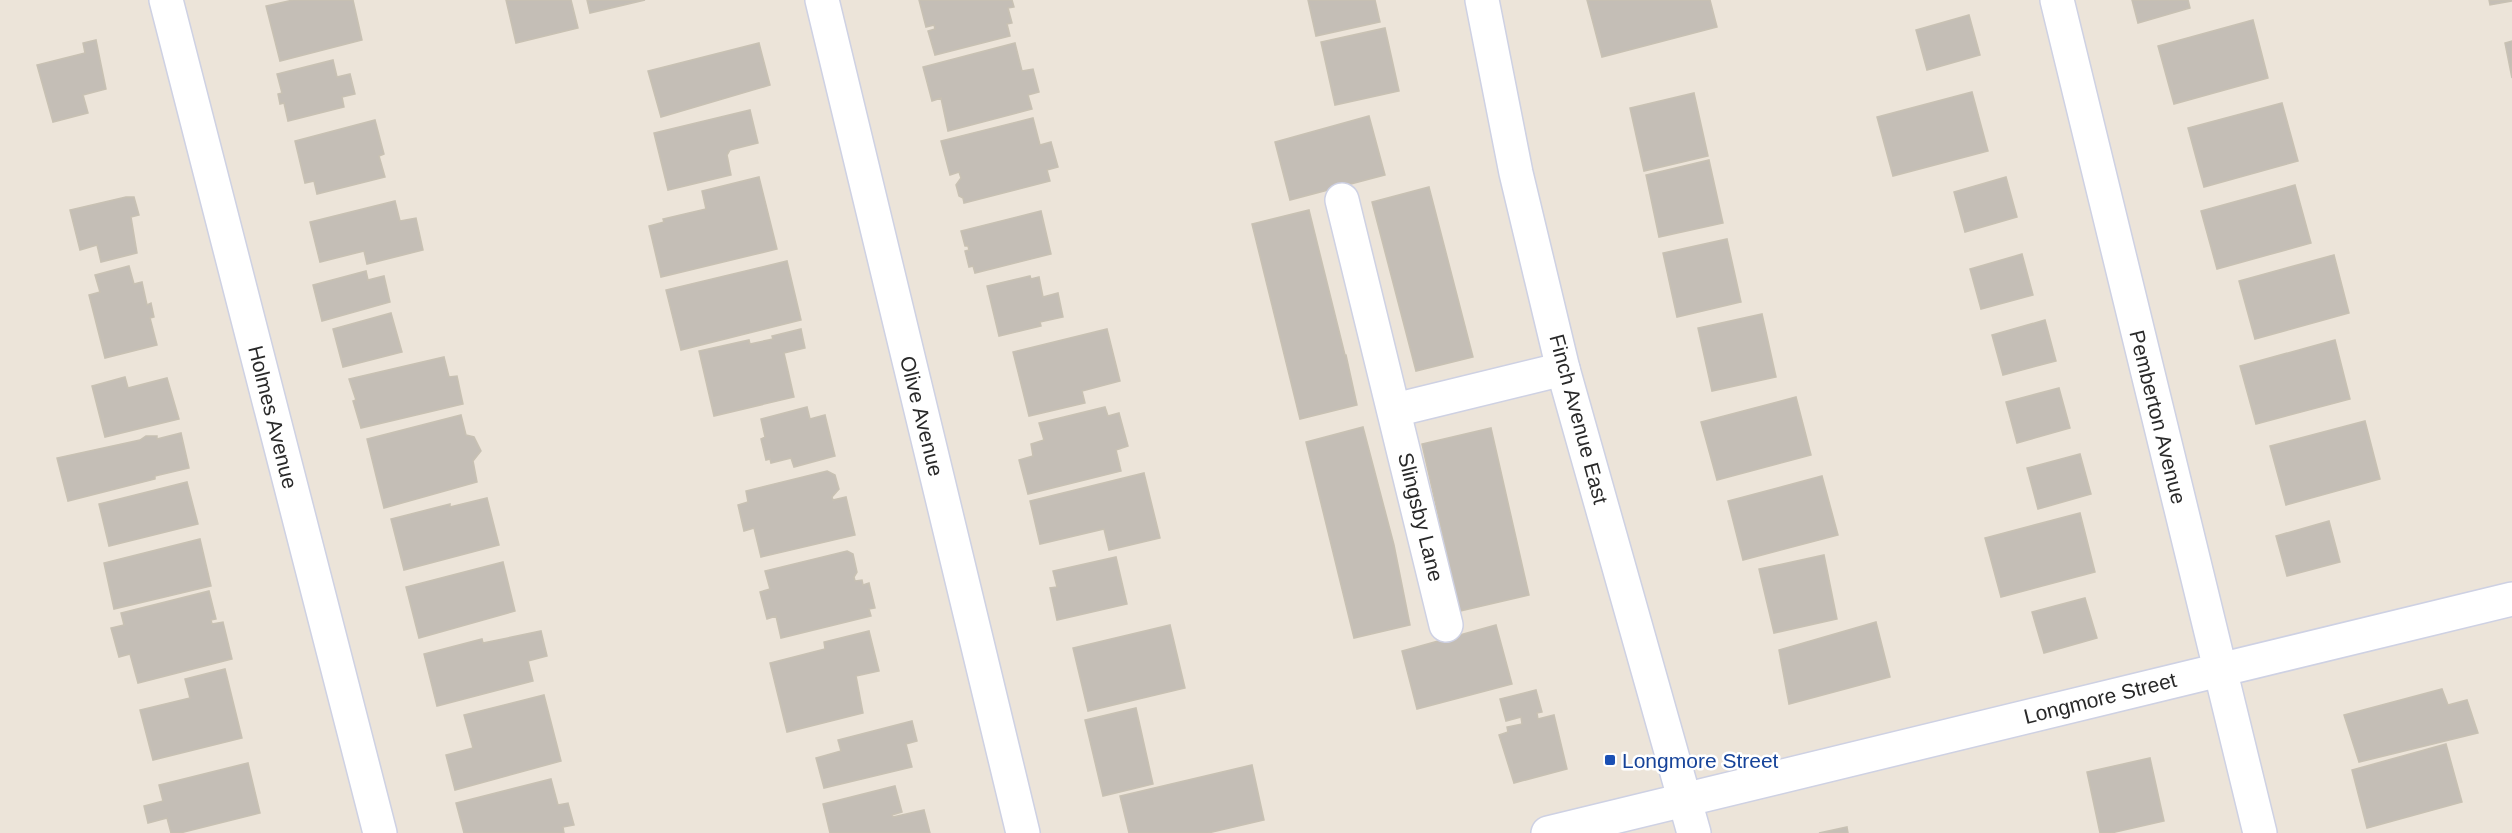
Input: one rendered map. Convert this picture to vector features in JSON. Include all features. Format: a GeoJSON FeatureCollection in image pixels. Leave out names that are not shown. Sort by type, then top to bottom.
{"type":"FeatureCollection","features":[{"type":"Feature","properties":{"kind":"street","name":"Holmes Avenue"},"geometry":{"type":"LineString","coordinates":[[166,0],[380,833]]}},
{"type":"Feature","properties":{"kind":"street","name":"Olive Avenue"},"geometry":{"type":"LineString","coordinates":[[822,0],[1023,833]]}},
{"type":"Feature","properties":{"kind":"street","name":"Finch Avenue East"},"geometry":{"type":"LineString","coordinates":[[1482,0],[1516,173],[1563,369],[1686,798],[1694,833]]}},
{"type":"Feature","properties":{"kind":"street","name":"Pemberton Avenue"},"geometry":{"type":"LineString","coordinates":[[2057,0],[2260,833]]}},
{"type":"Feature","properties":{"kind":"street","name":"Slingsby Lane"},"geometry":{"type":"LineString","coordinates":[[1342,200],[1446,625]]}},
{"type":"Feature","properties":{"kind":"street"},"geometry":{"type":"LineString","coordinates":[[1395,410],[1563,369]]}},
{"type":"Feature","properties":{"kind":"street","name":"Longmore Street"},"geometry":{"type":"LineString","coordinates":[[1548,833],[2512,599]]}},
{"type":"Feature","properties":{"kind":"building"},"geometry":{"type":"Polygon","coordinates":[[[293,0],[353,0],[362,40],[280,61],[266,6],[293,0]]]}},
{"type":"Feature","properties":{"kind":"building"},"geometry":{"type":"Polygon","coordinates":[[[506,0],[571,0],[578,28],[516,43],[506,0]]]}},
{"type":"Feature","properties":{"kind":"building"},"geometry":{"type":"Polygon","coordinates":[[[587,0],[645,0],[590,13],[587,0]]]}},
{"type":"Feature","properties":{"kind":"building"},"geometry":{"type":"Polygon","coordinates":[[[919,0],[1012,0],[1014,7],[1008,8],[1012,23],[1007,24],[1010,36],[935,55],[928,31],[935,29],[934,25],[926,27],[919,0]]]}},
{"type":"Feature","properties":{"kind":"building"},"geometry":{"type":"Polygon","coordinates":[[[1308,0],[1375,0],[1380,22],[1316,36],[1308,0]]]}},
{"type":"Feature","properties":{"kind":"building"},"geometry":{"type":"Polygon","coordinates":[[[1587,0],[1710,0],[1717,27],[1602,57],[1587,0]]]}},
{"type":"Feature","properties":{"kind":"building"},"geometry":{"type":"Polygon","coordinates":[[[2132,0],[2188,0],[2190,8],[2138,23],[2132,0]]]}},
{"type":"Feature","properties":{"kind":"building"},"geometry":{"type":"Polygon","coordinates":[[[2489,0],[2512,0],[2512,1],[2490,5],[2489,0]]]}},
{"type":"Feature","properties":{"kind":"building"},"geometry":{"type":"Polygon","coordinates":[[[1969,15],[1980,55],[1927,70],[1916,30],[1969,15]]]}},
{"type":"Feature","properties":{"kind":"building"},"geometry":{"type":"Polygon","coordinates":[[[2253,20],[2268,78],[2174,104],[2158,46],[2253,20]]]}},
{"type":"Feature","properties":{"kind":"building"},"geometry":{"type":"Polygon","coordinates":[[[1385,28],[1399,91],[1335,105],[1321,42],[1385,28]]]}},
{"type":"Feature","properties":{"kind":"building"},"geometry":{"type":"Polygon","coordinates":[[[96,40],[106,89],[83,95],[88,113],[53,122],[37,65],[85,53],[83,43],[96,40]]]}},
{"type":"Feature","properties":{"kind":"building"},"geometry":{"type":"Polygon","coordinates":[[[2512,41],[2512,78],[2505,43],[2512,41]]]}},
{"type":"Feature","properties":{"kind":"building"},"geometry":{"type":"Polygon","coordinates":[[[759,43],[770,85],[661,117],[648,71],[759,43]]]}},
{"type":"Feature","properties":{"kind":"building"},"geometry":{"type":"Polygon","coordinates":[[[1015,43],[1022,71],[1033,69],[1039,92],[1028,95],[1032,109],[948,131],[941,98],[932,101],[923,67],[1015,43]]]}},
{"type":"Feature","properties":{"kind":"building"},"geometry":{"type":"Polygon","coordinates":[[[333,60],[337,77],[350,74],[355,94],[342,97],[344,107],[288,121],[284,103],[280,104],[278,94],[282,93],[277,74],[333,60]]]}},
{"type":"Feature","properties":{"kind":"building"},"geometry":{"type":"Polygon","coordinates":[[[1972,92],[1988,151],[1893,176],[1877,117],[1972,92]]]}},
{"type":"Feature","properties":{"kind":"building"},"geometry":{"type":"Polygon","coordinates":[[[1694,93],[1708,156],[1644,171],[1630,108],[1694,93]]]}},
{"type":"Feature","properties":{"kind":"building"},"geometry":{"type":"Polygon","coordinates":[[[2282,103],[2298,161],[2204,187],[2188,128],[2282,103]]]}},
{"type":"Feature","properties":{"kind":"building"},"geometry":{"type":"Polygon","coordinates":[[[750,110],[758,143],[730,150],[727,155],[731,175],[668,190],[654,133],[750,110]]]}},
{"type":"Feature","properties":{"kind":"building"},"geometry":{"type":"Polygon","coordinates":[[[1369,116],[1385,175],[1290,200],[1275,142],[1369,116]]]}},
{"type":"Feature","properties":{"kind":"building"},"geometry":{"type":"Polygon","coordinates":[[[1033,118],[1040,145],[1051,142],[1058,167],[1047,170],[1050,181],[964,203],[956,185],[961,178],[959,172],[950,175],[941,141],[1033,118]]]}},
{"type":"Feature","properties":{"kind":"building"},"geometry":{"type":"Polygon","coordinates":[[[375,120],[384,154],[379,156],[385,177],[317,194],[314,181],[305,183],[295,141],[375,120]]]}},
{"type":"Feature","properties":{"kind":"building"},"geometry":{"type":"Polygon","coordinates":[[[1709,160],[1723,223],[1659,237],[1646,175],[1709,160]]]}},
{"type":"Feature","properties":{"kind":"building"},"geometry":{"type":"Polygon","coordinates":[[[759,177],[777,249],[661,277],[649,226],[664,222],[663,219],[706,209],[702,191],[759,177]]]}},
{"type":"Feature","properties":{"kind":"building"},"geometry":{"type":"Polygon","coordinates":[[[2006,177],[2017,217],[1965,232],[1954,192],[2006,177]]]}},
{"type":"Feature","properties":{"kind":"building"},"geometry":{"type":"Polygon","coordinates":[[[2295,185],[2311,243],[2217,269],[2201,211],[2295,185]]]}},
{"type":"Feature","properties":{"kind":"building"},"geometry":{"type":"Polygon","coordinates":[[[1429,187],[1473,357],[1416,371],[1372,202],[1429,187]]]}},
{"type":"Feature","properties":{"kind":"building"},"geometry":{"type":"Polygon","coordinates":[[[134,197],[139,215],[131,217],[137,253],[101,262],[97,245],[80,250],[70,210],[134,197]]]}},
{"type":"Feature","properties":{"kind":"building"},"geometry":{"type":"Polygon","coordinates":[[[395,201],[400,221],[416,218],[423,250],[367,264],[364,251],[320,262],[310,222],[395,201]]]}},
{"type":"Feature","properties":{"kind":"building"},"geometry":{"type":"Polygon","coordinates":[[[1309,210],[1357,405],[1300,419],[1252,224],[1309,210]]]}},
{"type":"Feature","properties":{"kind":"building"},"geometry":{"type":"Polygon","coordinates":[[[1041,211],[1051,254],[975,273],[973,266],[969,267],[965,251],[969,250],[968,246],[965,246],[961,231],[1041,211]]]}},
{"type":"Feature","properties":{"kind":"building"},"geometry":{"type":"Polygon","coordinates":[[[1727,239],[1741,302],[1677,317],[1663,253],[1727,239]]]}},
{"type":"Feature","properties":{"kind":"building"},"geometry":{"type":"Polygon","coordinates":[[[2022,254],[2033,295],[1981,309],[1970,269],[2022,254]]]}},
{"type":"Feature","properties":{"kind":"building"},"geometry":{"type":"Polygon","coordinates":[[[2334,255],[2349,313],[2255,339],[2239,281],[2334,255]]]}},
{"type":"Feature","properties":{"kind":"building"},"geometry":{"type":"Polygon","coordinates":[[[787,261],[801,320],[681,350],[666,290],[787,261]]]}},
{"type":"Feature","properties":{"kind":"building"},"geometry":{"type":"Polygon","coordinates":[[[129,266],[134,284],[142,282],[147,305],[151,303],[154,317],[150,318],[157,345],[105,358],[89,295],[100,292],[95,275],[129,266]]]}},
{"type":"Feature","properties":{"kind":"building"},"geometry":{"type":"Polygon","coordinates":[[[366,271],[368,280],[384,276],[390,302],[322,321],[313,285],[366,271]]]}},
{"type":"Feature","properties":{"kind":"building"},"geometry":{"type":"Polygon","coordinates":[[[1030,276],[1031,279],[1039,277],[1043,297],[1058,293],[1063,317],[1040,322],[1041,326],[999,336],[987,286],[1030,276]]]}},
{"type":"Feature","properties":{"kind":"building"},"geometry":{"type":"Polygon","coordinates":[[[391,313],[402,352],[343,367],[333,329],[391,313]]]}},
{"type":"Feature","properties":{"kind":"building"},"geometry":{"type":"Polygon","coordinates":[[[1762,314],[1776,377],[1712,391],[1698,328],[1762,314]]]}},
{"type":"Feature","properties":{"kind":"building"},"geometry":{"type":"Polygon","coordinates":[[[2045,320],[2056,361],[2003,375],[1992,335],[2045,320]]]}},
{"type":"Feature","properties":{"kind":"building"},"geometry":{"type":"Polygon","coordinates":[[[801,329],[805,348],[784,353],[794,397],[714,416],[699,351],[749,340],[750,344],[801,329]]]}},
{"type":"Feature","properties":{"kind":"building"},"geometry":{"type":"Polygon","coordinates":[[[1107,329],[1120,381],[1082,391],[1085,403],[1029,416],[1013,352],[1107,329]]]}},
{"type":"Feature","properties":{"kind":"building"},"geometry":{"type":"Polygon","coordinates":[[[2335,340],[2350,399],[2256,424],[2240,366],[2335,340]]]}},
{"type":"Feature","properties":{"kind":"building"},"geometry":{"type":"Polygon","coordinates":[[[444,357],[449,377],[457,376],[463,404],[361,428],[353,401],[356,400],[349,379],[444,357]]]}},
{"type":"Feature","properties":{"kind":"building"},"geometry":{"type":"Polygon","coordinates":[[[125,377],[128,388],[167,378],[179,419],[105,437],[92,386],[125,377]]]}},
{"type":"Feature","properties":{"kind":"building"},"geometry":{"type":"Polygon","coordinates":[[[2059,388],[2070,428],[2017,443],[2006,402],[2059,388]]]}},
{"type":"Feature","properties":{"kind":"building"},"geometry":{"type":"Polygon","coordinates":[[[1796,397],[1811,455],[1717,480],[1701,422],[1796,397]]]}},
{"type":"Feature","properties":{"kind":"building"},"geometry":{"type":"Polygon","coordinates":[[[807,407],[810,419],[825,415],[835,456],[794,467],[791,458],[771,463],[770,459],[766,460],[761,439],[765,437],[761,419],[807,407]]]}},
{"type":"Feature","properties":{"kind":"building"},"geometry":{"type":"Polygon","coordinates":[[[1105,407],[1108,416],[1119,413],[1128,446],[1116,450],[1121,471],[1028,494],[1019,460],[1033,456],[1031,444],[1044,440],[1039,423],[1105,407]]]}},
{"type":"Feature","properties":{"kind":"building"},"geometry":{"type":"Polygon","coordinates":[[[461,415],[466,435],[474,437],[481,451],[473,461],[477,482],[384,508],[367,439],[461,415]]]}},
{"type":"Feature","properties":{"kind":"building"},"geometry":{"type":"Polygon","coordinates":[[[2365,421],[2380,479],[2286,505],[2270,446],[2365,421]]]}},
{"type":"Feature","properties":{"kind":"building"},"geometry":{"type":"Polygon","coordinates":[[[1363,427],[1394,545],[1410,625],[1354,638],[1306,442],[1363,427]]]}},
{"type":"Feature","properties":{"kind":"building"},"geometry":{"type":"Polygon","coordinates":[[[1491,428],[1529,595],[1460,611],[1422,444],[1491,428]]]}},
{"type":"Feature","properties":{"kind":"building"},"geometry":{"type":"Polygon","coordinates":[[[181,433],[189,468],[68,501],[57,458],[140,440],[146,436],[157,436],[157,439],[181,433]]]}},
{"type":"Feature","properties":{"kind":"building"},"geometry":{"type":"Polygon","coordinates":[[[2080,454],[2091,494],[2038,509],[2027,468],[2080,454]]]}},
{"type":"Feature","properties":{"kind":"building"},"geometry":{"type":"Polygon","coordinates":[[[827,471],[835,475],[839,489],[832,497],[833,500],[846,497],[855,535],[761,557],[754,528],[744,531],[738,505],[748,502],[746,491],[827,471]]]}},
{"type":"Feature","properties":{"kind":"building"},"geometry":{"type":"Polygon","coordinates":[[[1144,473],[1160,538],[1109,550],[1104,529],[1040,544],[1030,501],[1144,473]]]}},
{"type":"Feature","properties":{"kind":"building"},"geometry":{"type":"Polygon","coordinates":[[[1822,476],[1838,535],[1743,560],[1728,501],[1822,476]]]}},
{"type":"Feature","properties":{"kind":"building"},"geometry":{"type":"Polygon","coordinates":[[[187,482],[198,524],[109,546],[99,504],[187,482]]]}},
{"type":"Feature","properties":{"kind":"building"},"geometry":{"type":"Polygon","coordinates":[[[487,498],[499,545],[404,570],[391,519],[450,504],[450,507],[487,498]]]}},
{"type":"Feature","properties":{"kind":"building"},"geometry":{"type":"Polygon","coordinates":[[[2080,513],[2095,572],[2001,597],[1985,538],[2080,513]]]}},
{"type":"Feature","properties":{"kind":"building"},"geometry":{"type":"Polygon","coordinates":[[[2329,521],[2340,562],[2287,576],[2276,536],[2329,521]]]}},
{"type":"Feature","properties":{"kind":"building"},"geometry":{"type":"Polygon","coordinates":[[[200,539],[211,586],[114,609],[104,563],[200,539]]]}},
{"type":"Feature","properties":{"kind":"building"},"geometry":{"type":"Polygon","coordinates":[[[847,551],[853,554],[857,572],[854,577],[855,581],[862,580],[863,585],[869,583],[875,608],[869,609],[871,616],[781,638],[776,616],[767,619],[760,592],[770,589],[765,571],[847,551]]]}},
{"type":"Feature","properties":{"kind":"building"},"geometry":{"type":"Polygon","coordinates":[[[1824,555],[1837,619],[1774,633],[1759,569],[1824,555]]]}},
{"type":"Feature","properties":{"kind":"building"},"geometry":{"type":"Polygon","coordinates":[[[1116,557],[1127,604],[1057,620],[1050,588],[1057,587],[1053,571],[1116,557]]]}},
{"type":"Feature","properties":{"kind":"building"},"geometry":{"type":"Polygon","coordinates":[[[503,562],[515,611],[419,638],[406,587],[503,562]]]}},
{"type":"Feature","properties":{"kind":"building"},"geometry":{"type":"Polygon","coordinates":[[[209,591],[216,619],[211,620],[212,624],[223,622],[232,659],[138,683],[130,654],[119,657],[111,628],[124,625],[121,613],[209,591]]]}},
{"type":"Feature","properties":{"kind":"building"},"geometry":{"type":"Polygon","coordinates":[[[2085,598],[2097,638],[2044,653],[2032,612],[2085,598]]]}},
{"type":"Feature","properties":{"kind":"building"},"geometry":{"type":"Polygon","coordinates":[[[1876,622],[1890,677],[1789,704],[1779,650],[1876,622]]]}},
{"type":"Feature","properties":{"kind":"building"},"geometry":{"type":"Polygon","coordinates":[[[1170,625],[1185,688],[1088,711],[1073,648],[1170,625]]]}},
{"type":"Feature","properties":{"kind":"building"},"geometry":{"type":"Polygon","coordinates":[[[1496,625],[1512,684],[1417,709],[1402,651],[1496,625]]]}},
{"type":"Feature","properties":{"kind":"building"},"geometry":{"type":"Polygon","coordinates":[[[541,631],[547,656],[528,661],[533,681],[437,706],[424,654],[482,639],[483,643],[541,631]]]}},
{"type":"Feature","properties":{"kind":"building"},"geometry":{"type":"Polygon","coordinates":[[[869,631],[879,671],[856,676],[863,713],[787,732],[770,663],[825,649],[824,642],[869,631]]]}},
{"type":"Feature","properties":{"kind":"building"},"geometry":{"type":"Polygon","coordinates":[[[225,669],[242,738],[153,760],[140,710],[190,698],[185,679],[225,669]]]}},
{"type":"Feature","properties":{"kind":"building"},"geometry":{"type":"Polygon","coordinates":[[[2442,689],[2448,705],[2467,700],[2478,733],[2359,762],[2344,715],[2442,689]]]}},
{"type":"Feature","properties":{"kind":"building"},"geometry":{"type":"Polygon","coordinates":[[[1536,690],[1542,712],[1537,713],[1538,719],[1554,715],[1567,769],[1514,783],[1499,735],[1508,732],[1507,727],[1522,724],[1521,717],[1506,721],[1500,699],[1536,690]]]}},
{"type":"Feature","properties":{"kind":"building"},"geometry":{"type":"Polygon","coordinates":[[[544,695],[561,761],[455,790],[446,755],[473,748],[464,715],[544,695]]]}},
{"type":"Feature","properties":{"kind":"building"},"geometry":{"type":"Polygon","coordinates":[[[1136,708],[1153,784],[1103,796],[1085,720],[1136,708]]]}},
{"type":"Feature","properties":{"kind":"building"},"geometry":{"type":"Polygon","coordinates":[[[912,721],[917,741],[906,744],[912,767],[824,788],[816,758],[841,751],[838,740],[912,721]]]}},
{"type":"Feature","properties":{"kind":"building"},"geometry":{"type":"Polygon","coordinates":[[[2446,744],[2462,802],[2367,828],[2352,770],[2446,744]]]}},
{"type":"Feature","properties":{"kind":"building"},"geometry":{"type":"Polygon","coordinates":[[[2150,758],[2164,821],[2111,833],[2100,833],[2087,772],[2150,758]]]}},
{"type":"Feature","properties":{"kind":"building"},"geometry":{"type":"Polygon","coordinates":[[[248,763],[260,813],[180,833],[171,833],[167,818],[148,823],[144,806],[163,801],[159,785],[248,763]]]}},
{"type":"Feature","properties":{"kind":"building"},"geometry":{"type":"Polygon","coordinates":[[[1252,765],[1264,820],[1208,833],[1129,833],[1120,796],[1252,765]]]}},
{"type":"Feature","properties":{"kind":"building"},"geometry":{"type":"Polygon","coordinates":[[[551,779],[558,805],[568,803],[574,825],[563,827],[564,833],[464,833],[456,803],[551,779]]]}},
{"type":"Feature","properties":{"kind":"building"},"geometry":{"type":"Polygon","coordinates":[[[895,786],[902,812],[892,815],[893,817],[924,810],[930,833],[830,833],[823,804],[895,786]]]}},
{"type":"Feature","properties":{"kind":"building"},"geometry":{"type":"Polygon","coordinates":[[[1847,827],[1848,833],[1819,833],[1847,827]]]}},
{"type":"Feature","properties":{"kind":"place","name":"Longmore Street"},"geometry":{"type":"Point","coordinates":[1610,760]}}]}
